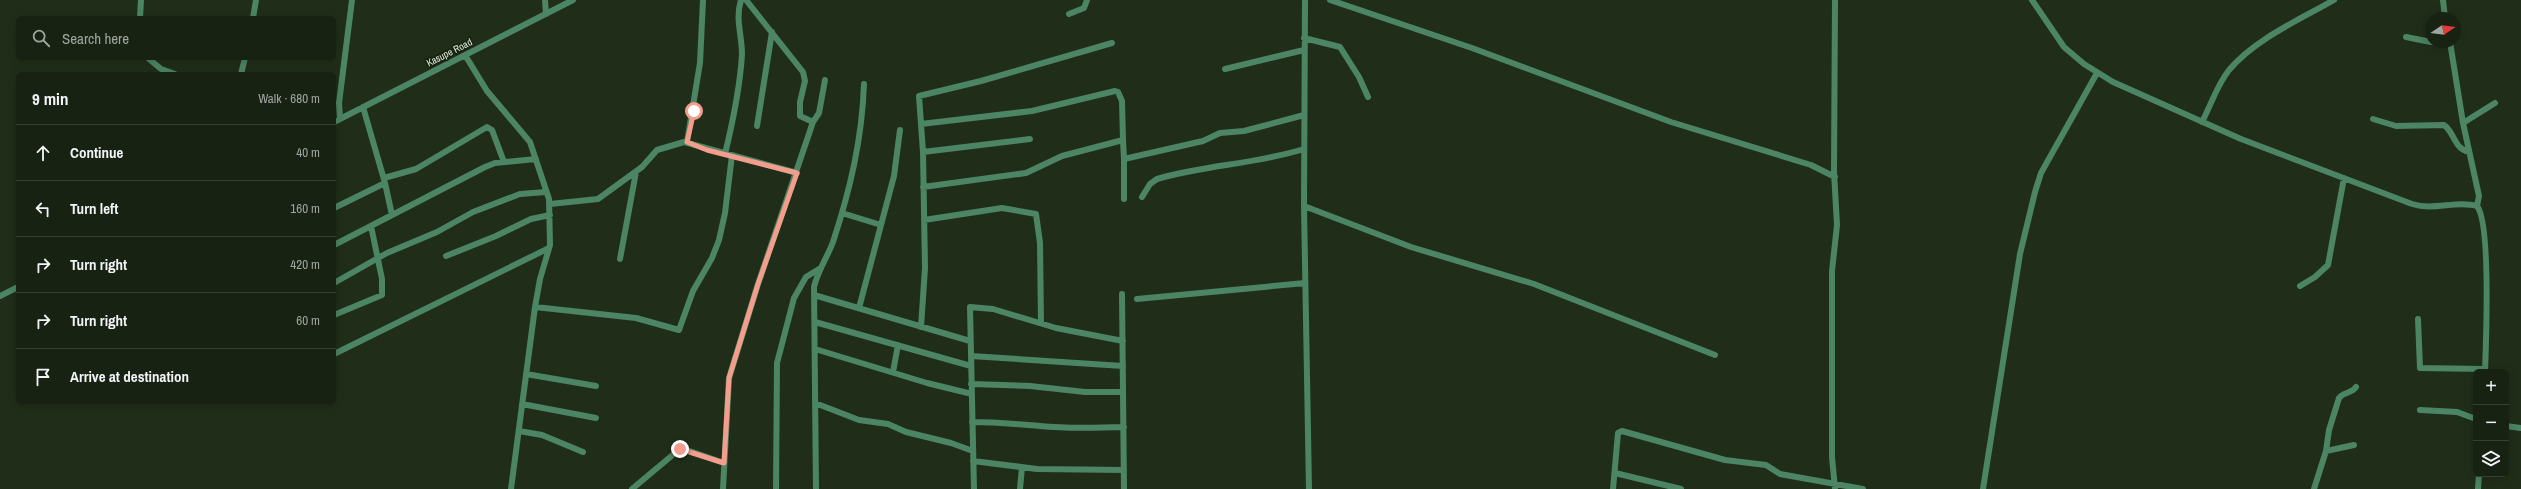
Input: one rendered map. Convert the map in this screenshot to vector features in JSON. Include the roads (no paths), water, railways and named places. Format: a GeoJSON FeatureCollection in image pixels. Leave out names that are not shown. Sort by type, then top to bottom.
{"type":"FeatureCollection","features":[{"type":"Feature","properties":{"kind":"street"},"geometry":{"type":"LineString","coordinates":[[140,16],[142,0]]}},
{"type":"Feature","properties":{"kind":"street"},"geometry":{"type":"LineString","coordinates":[[253,16],[256,0]]}},
{"type":"Feature","properties":{"kind":"street"},"geometry":{"type":"LineString","coordinates":[[340,119],[341,88],[352,0]]}},
{"type":"Feature","properties":{"kind":"street"},"geometry":{"type":"LineString","coordinates":[[545,0],[546,14]]}},
{"type":"Feature","properties":{"kind":"street","name":"Kasupe Road"},"geometry":{"type":"LineString","coordinates":[[336,121],[573,0]]}},
{"type":"Feature","properties":{"kind":"street"},"geometry":{"type":"LineString","coordinates":[[687,142],[700,62],[703,0]]}},
{"type":"Feature","properties":{"kind":"street"},"geometry":{"type":"LineString","coordinates":[[535,307],[636,318],[675,330],[679,329],[693,290],[712,258],[719,240],[725,213],[729,155],[739,94],[742,49],[737,11],[741,0]]}},
{"type":"Feature","properties":{"kind":"street"},"geometry":{"type":"LineString","coordinates":[[746,0],[804,74],[804,89],[800,102],[800,116],[813,122]]}},
{"type":"Feature","properties":{"kind":"street"},"geometry":{"type":"LineString","coordinates":[[1069,14],[1084,8],[1087,0]]}},
{"type":"Feature","properties":{"kind":"street"},"geometry":{"type":"LineString","coordinates":[[1305,0],[1304,206],[1309,489]]}},
{"type":"Feature","properties":{"kind":"street"},"geometry":{"type":"LineString","coordinates":[[1330,0],[1472,48],[1671,122],[1811,165],[1834,177]]}},
{"type":"Feature","properties":{"kind":"street"},"geometry":{"type":"LineString","coordinates":[[1835,0],[1834,177],[1837,225],[1832,271],[1832,457],[1835,487]]}},
{"type":"Feature","properties":{"kind":"street"},"geometry":{"type":"LineString","coordinates":[[2202,122],[2223,80],[2238,61],[2274,35],[2334,0]]}},
{"type":"Feature","properties":{"kind":"street"},"geometry":{"type":"LineString","coordinates":[[2443,0],[2444,12]]}},
{"type":"Feature","properties":{"kind":"street"},"geometry":{"type":"LineString","coordinates":[[2034,1],[2064,47],[2097,73],[2202,122],[2419,206],[2470,204],[2477,206]]}},
{"type":"Feature","properties":{"kind":"street"},"geometry":{"type":"LineString","coordinates":[[757,126],[772,32]]}},
{"type":"Feature","properties":{"kind":"street"},"geometry":{"type":"LineString","coordinates":[[2406,37],[2425,41]]}},
{"type":"Feature","properties":{"kind":"street"},"geometry":{"type":"LineString","coordinates":[[1304,38],[1340,47],[1359,77],[1368,97]]}},
{"type":"Feature","properties":{"kind":"street"},"geometry":{"type":"LineString","coordinates":[[921,327],[925,283],[923,152],[919,97],[921,94],[981,81],[1112,43]]}},
{"type":"Feature","properties":{"kind":"street"},"geometry":{"type":"LineString","coordinates":[[2451,48],[2463,124],[2479,196],[2477,206],[2482,216],[2486,266],[2485,369]]}},
{"type":"Feature","properties":{"kind":"street"},"geometry":{"type":"LineString","coordinates":[[1225,69],[1304,50]]}},
{"type":"Feature","properties":{"kind":"street"},"geometry":{"type":"LineString","coordinates":[[465,55],[491,96],[528,138],[550,204],[549,248],[540,279],[535,307],[511,489]]}},
{"type":"Feature","properties":{"kind":"street"},"geometry":{"type":"LineString","coordinates":[[151,60],[162,69],[170,72]]}},
{"type":"Feature","properties":{"kind":"street"},"geometry":{"type":"LineString","coordinates":[[242,72],[244,60]]}},
{"type":"Feature","properties":{"kind":"street"},"geometry":{"type":"LineString","coordinates":[[1983,489],[2020,254],[2035,192],[2044,167],[2097,73]]}},
{"type":"Feature","properties":{"kind":"street"},"geometry":{"type":"LineString","coordinates":[[723,489],[729,378],[758,284],[797,173],[813,122],[819,113],[825,80]]}},
{"type":"Feature","properties":{"kind":"street"},"geometry":{"type":"LineString","coordinates":[[816,489],[814,295],[819,269],[831,247],[842,213],[857,154],[864,84]]}},
{"type":"Feature","properties":{"kind":"street"},"geometry":{"type":"LineString","coordinates":[[921,124],[1032,111],[1115,91],[1118,92],[1122,101],[1124,199]]}},
{"type":"Feature","properties":{"kind":"street"},"geometry":{"type":"LineString","coordinates":[[2463,124],[2495,103]]}},
{"type":"Feature","properties":{"kind":"street"},"geometry":{"type":"LineString","coordinates":[[364,107],[385,180],[392,215]]}},
{"type":"Feature","properties":{"kind":"street"},"geometry":{"type":"LineString","coordinates":[[1124,159],[1204,141],[1222,132],[1237,133],[1304,116]]}},
{"type":"Feature","properties":{"kind":"street"},"geometry":{"type":"LineString","coordinates":[[2373,119],[2396,126],[2444,125],[2448,128],[2458,148],[2470,152]]}},
{"type":"Feature","properties":{"kind":"street"},"geometry":{"type":"LineString","coordinates":[[336,207],[385,180],[416,169],[487,127],[492,130],[504,162]]}},
{"type":"Feature","properties":{"kind":"street"},"geometry":{"type":"LineString","coordinates":[[859,308],[894,176],[900,130]]}},
{"type":"Feature","properties":{"kind":"street"},"geometry":{"type":"LineString","coordinates":[[923,152],[1030,139]]}},
{"type":"Feature","properties":{"kind":"street"},"geometry":{"type":"LineString","coordinates":[[923,187],[1026,173],[1062,156],[1123,140]]}},
{"type":"Feature","properties":{"kind":"street"},"geometry":{"type":"LineString","coordinates":[[550,204],[595,200],[636,172],[657,150],[687,142],[797,173]]}},
{"type":"Feature","properties":{"kind":"street"},"geometry":{"type":"LineString","coordinates":[[1142,197],[1150,184],[1161,178],[1278,157],[1304,149]]}},
{"type":"Feature","properties":{"kind":"street"},"geometry":{"type":"LineString","coordinates":[[336,244],[475,171],[490,165],[504,162],[536,159]]}},
{"type":"Feature","properties":{"kind":"street"},"geometry":{"type":"LineString","coordinates":[[620,258],[636,172]]}},
{"type":"Feature","properties":{"kind":"street"},"geometry":{"type":"LineString","coordinates":[[2300,286],[2315,277],[2328,265],[2344,178]]}},
{"type":"Feature","properties":{"kind":"street"},"geometry":{"type":"LineString","coordinates":[[336,282],[390,252],[436,232],[473,212],[524,192],[546,192]]}},
{"type":"Feature","properties":{"kind":"street"},"geometry":{"type":"LineString","coordinates":[[1304,206],[1411,247],[1534,284],[1715,355]]}},
{"type":"Feature","properties":{"kind":"street"},"geometry":{"type":"LineString","coordinates":[[924,220],[1002,208],[1036,214],[1040,243],[1041,323]]}},
{"type":"Feature","properties":{"kind":"street"},"geometry":{"type":"LineString","coordinates":[[842,213],[881,225]]}},
{"type":"Feature","properties":{"kind":"street"},"geometry":{"type":"LineString","coordinates":[[446,256],[496,236],[532,218],[550,214]]}},
{"type":"Feature","properties":{"kind":"street"},"geometry":{"type":"LineString","coordinates":[[336,314],[382,295],[383,285],[377,260],[372,226]]}},
{"type":"Feature","properties":{"kind":"street"},"geometry":{"type":"LineString","coordinates":[[336,353],[549,248]]}},
{"type":"Feature","properties":{"kind":"street"},"geometry":{"type":"LineString","coordinates":[[776,489],[777,362],[794,298],[806,277],[819,269]]}},
{"type":"Feature","properties":{"kind":"street"},"geometry":{"type":"LineString","coordinates":[[1137,299],[1305,283]]}},
{"type":"Feature","properties":{"kind":"street"},"geometry":{"type":"LineString","coordinates":[[0,296],[16,288]]}},
{"type":"Feature","properties":{"kind":"street"},"geometry":{"type":"LineString","coordinates":[[1122,294],[1124,489]]}},
{"type":"Feature","properties":{"kind":"street"},"geometry":{"type":"LineString","coordinates":[[814,295],[970,341]]}},
{"type":"Feature","properties":{"kind":"street"},"geometry":{"type":"LineString","coordinates":[[974,489],[970,341],[971,307],[993,310],[1041,323],[1123,341]]}},
{"type":"Feature","properties":{"kind":"street"},"geometry":{"type":"LineString","coordinates":[[2418,319],[2420,368],[2473,370]]}},
{"type":"Feature","properties":{"kind":"street"},"geometry":{"type":"LineString","coordinates":[[814,322],[971,366]]}},
{"type":"Feature","properties":{"kind":"street"},"geometry":{"type":"LineString","coordinates":[[893,372],[898,345]]}},
{"type":"Feature","properties":{"kind":"street"},"geometry":{"type":"LineString","coordinates":[[815,349],[972,394]]}},
{"type":"Feature","properties":{"kind":"street"},"geometry":{"type":"LineString","coordinates":[[971,356],[1123,366]]}},
{"type":"Feature","properties":{"kind":"street"},"geometry":{"type":"LineString","coordinates":[[526,374],[596,386]]}},
{"type":"Feature","properties":{"kind":"street"},"geometry":{"type":"LineString","coordinates":[[971,384],[1030,386],[1085,392],[1124,392]]}},
{"type":"Feature","properties":{"kind":"street"},"geometry":{"type":"LineString","coordinates":[[2314,489],[2326,451],[2329,430],[2339,398],[2342,394],[2350,392],[2356,387]]}},
{"type":"Feature","properties":{"kind":"street"},"geometry":{"type":"LineString","coordinates":[[815,403],[859,420],[888,424],[906,432],[951,443],[973,451]]}},
{"type":"Feature","properties":{"kind":"street"},"geometry":{"type":"LineString","coordinates":[[522,404],[596,418]]}},
{"type":"Feature","properties":{"kind":"street"},"geometry":{"type":"LineString","coordinates":[[2420,410],[2457,412],[2473,418]]}},
{"type":"Feature","properties":{"kind":"street"},"geometry":{"type":"LineString","coordinates":[[972,422],[1002,421],[1040,426],[1090,428],[1124,427]]}},
{"type":"Feature","properties":{"kind":"street"},"geometry":{"type":"LineString","coordinates":[[2509,426],[2521,428]]}},
{"type":"Feature","properties":{"kind":"street"},"geometry":{"type":"LineString","coordinates":[[519,431],[542,435],[583,452]]}},
{"type":"Feature","properties":{"kind":"street"},"geometry":{"type":"LineString","coordinates":[[1614,489],[1618,433],[1622,431],[1726,460],[1766,465],[1780,474],[1835,487],[1863,489]]}},
{"type":"Feature","properties":{"kind":"street"},"geometry":{"type":"LineString","coordinates":[[2326,451],[2354,445]]}},
{"type":"Feature","properties":{"kind":"street"},"geometry":{"type":"LineString","coordinates":[[632,489],[681,448],[724,463]]}},
{"type":"Feature","properties":{"kind":"street"},"geometry":{"type":"LineString","coordinates":[[973,461],[1022,467],[1124,470]]}},
{"type":"Feature","properties":{"kind":"street"},"geometry":{"type":"LineString","coordinates":[[1020,489],[1022,467]]}},
{"type":"Feature","properties":{"kind":"street"},"geometry":{"type":"LineString","coordinates":[[1615,472],[1680,489]]}},
{"type":"Feature","properties":{"kind":"street"},"geometry":{"type":"LineString","coordinates":[[2478,489],[2479,477]]}}]}
